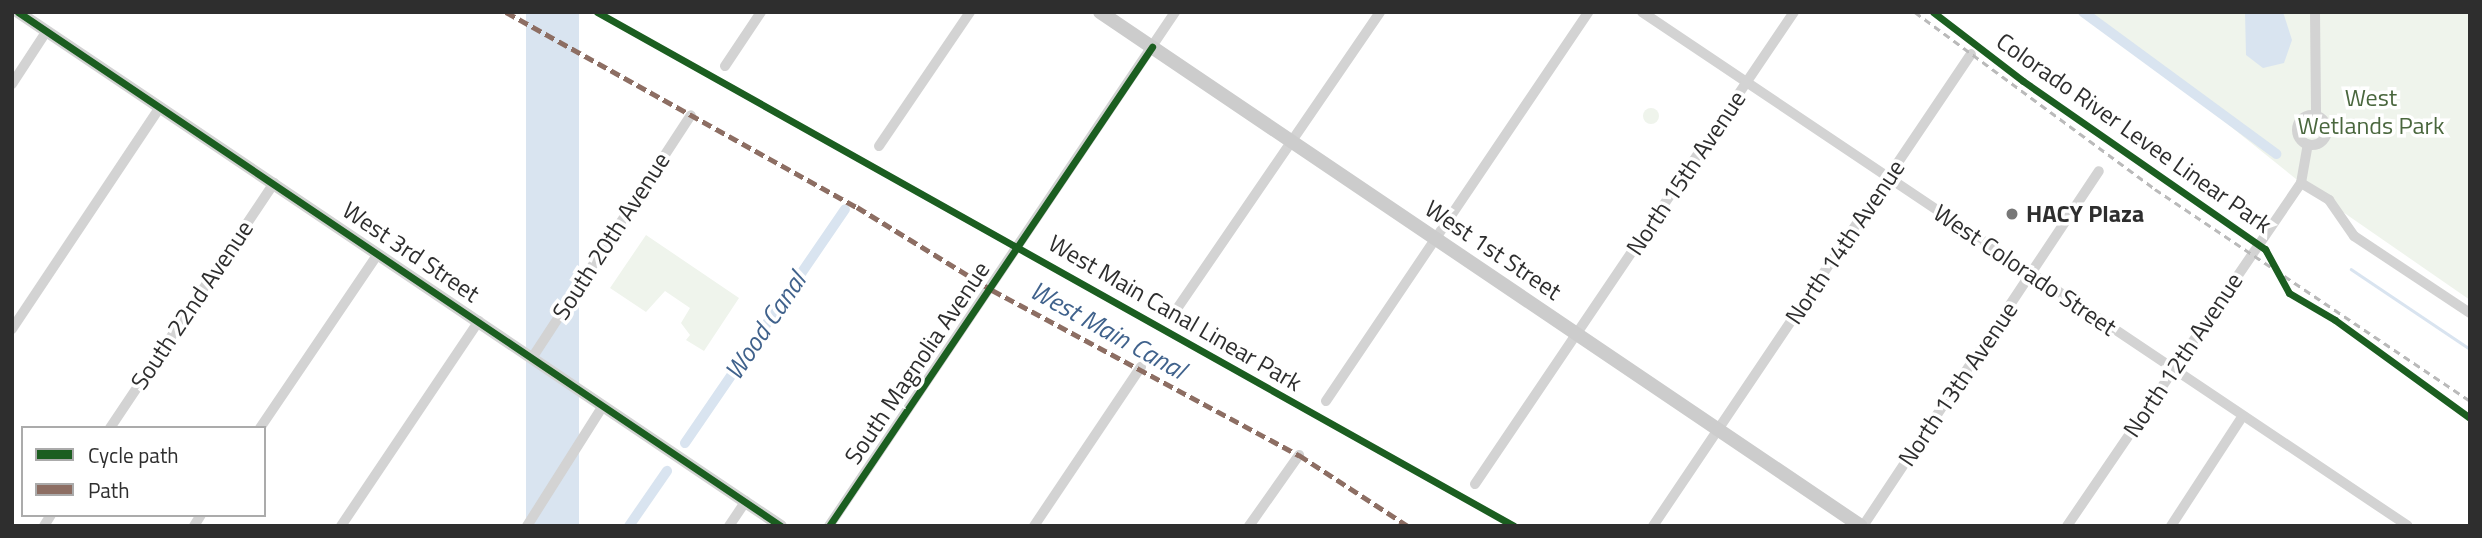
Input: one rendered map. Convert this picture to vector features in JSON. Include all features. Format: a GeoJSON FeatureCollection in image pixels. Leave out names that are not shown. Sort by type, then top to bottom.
{"type":"FeatureCollection","features":[{"type":"Feature","properties":{"kind":"main road","name":"West 1st Street"},"geometry":{"type":"LineString","coordinates":[[1100,12],[1862,526]]}},
{"type":"Feature","properties":{"kind":"street","name":"West 3rd Street"},"geometry":{"type":"LineString","coordinates":[[18,12],[781,526]]}},
{"type":"Feature","properties":{"kind":"street"},"geometry":{"type":"LineString","coordinates":[[725,66],[761,12]]}},
{"type":"Feature","properties":{"kind":"street"},"geometry":{"type":"LineString","coordinates":[[880,146],[970,12]]}},
{"type":"Feature","properties":{"kind":"street","name":"South Magnolia Avenue"},"geometry":{"type":"LineString","coordinates":[[829,526],[999,279],[1175,12]]}},
{"type":"Feature","properties":{"kind":"street"},"geometry":{"type":"LineString","coordinates":[[1172,316],[1380,12]]}},
{"type":"Feature","properties":{"kind":"street"},"geometry":{"type":"LineString","coordinates":[[1326,401],[1588,12]]}},
{"type":"Feature","properties":{"kind":"street","name":"West Colorado Street"},"geometry":{"type":"LineString","coordinates":[[1642,12],[2408,526]]}},
{"type":"Feature","properties":{"kind":"street","name":"North 15th Avenue"},"geometry":{"type":"LineString","coordinates":[[1475,484],[1794,12]]}},
{"type":"Feature","properties":{"kind":"street"},"geometry":{"type":"LineString","coordinates":[[2315,12],[2316,116]]}},
{"type":"Feature","properties":{"kind":"street"},"geometry":{"type":"LineString","coordinates":[[12,84],[46,32]]}},
{"type":"Feature","properties":{"kind":"street","name":"North 14th Avenue"},"geometry":{"type":"LineString","coordinates":[[1653,526],[1971,54]]}},
{"type":"Feature","properties":{"kind":"street"},"geometry":{"type":"LineString","coordinates":[[12,330],[160,107]]}},
{"type":"Feature","properties":{"kind":"street","name":"South 20th Avenue"},"geometry":{"type":"LineString","coordinates":[[532,358],[691,115]]}},
{"type":"Feature","properties":{"kind":"street"},"geometry":{"type":"LineString","coordinates":[[2316,116],[2324,122],[2325,137],[2308,145],[2300,139],[2298,125],[2303,118],[2316,116]]}},
{"type":"Feature","properties":{"kind":"street","name":"North 12th Avenue"},"geometry":{"type":"LineString","coordinates":[[2067,526],[2301,183],[2308,145]]}},
{"type":"Feature","properties":{"kind":"street","name":"North 13th Avenue"},"geometry":{"type":"LineString","coordinates":[[1862,526],[2099,171]]}},
{"type":"Feature","properties":{"kind":"street","name":"South 22nd Avenue"},"geometry":{"type":"LineString","coordinates":[[111,426],[274,183]]}},
{"type":"Feature","properties":{"kind":"street"},"geometry":{"type":"LineString","coordinates":[[2301,183],[2329,200],[2354,236],[2470,313]]}},
{"type":"Feature","properties":{"kind":"street"},"geometry":{"type":"LineString","coordinates":[[261,426],[378,254]]}},
{"type":"Feature","properties":{"kind":"street"},"geometry":{"type":"LineString","coordinates":[[341,526],[479,321]]}},
{"type":"Feature","properties":{"kind":"street"},"geometry":{"type":"LineString","coordinates":[[1034,526],[1141,367]]}},
{"type":"Feature","properties":{"kind":"street"},"geometry":{"type":"LineString","coordinates":[[527,526],[603,406]]}},
{"type":"Feature","properties":{"kind":"street"},"geometry":{"type":"LineString","coordinates":[[2171,526],[2242,417]]}},
{"type":"Feature","properties":{"kind":"street"},"geometry":{"type":"LineString","coordinates":[[1249,526],[1299,454]]}},
{"type":"Feature","properties":{"kind":"street"},"geometry":{"type":"LineString","coordinates":[[729,526],[746,502]]}},
{"type":"Feature","properties":{"kind":"green space","name":"West Wetlands Park"},"geometry":{"type":"Polygon","coordinates":[[[2088,12],[2470,12],[2470,300],[2301,183],[2088,12]]]}},
{"type":"Feature","properties":{"kind":"green space"},"geometry":{"type":"Polygon","coordinates":[[[1651,108],[1657,110],[1657,122],[1651,124],[1645,122],[1643,116],[1645,110],[1651,108]]]}},
{"type":"Feature","properties":{"kind":"green space"},"geometry":{"type":"Polygon","coordinates":[[[646,235],[739,298],[704,351],[686,340],[690,335],[681,323],[690,308],[665,291],[646,312],[610,288],[646,235]]]}},
{"type":"Feature","properties":{"kind":"water"},"geometry":{"type":"Polygon","coordinates":[[[526,12],[579,12],[579,526],[526,526],[526,12]]]}},
{"type":"Feature","properties":{"kind":"water"},"geometry":{"type":"Polygon","coordinates":[[[2245,12],[2283,12],[2292,40],[2284,63],[2263,68],[2246,55],[2245,12]]]}},
{"type":"Feature","properties":{"kind":"waterway"},"geometry":{"type":"LineString","coordinates":[[2083,12],[2276,154]]}},
{"type":"Feature","properties":{"kind":"waterway","name":"Wood Canal"},"geometry":{"type":"LineString","coordinates":[[685,443],[845,209]]}},
{"type":"Feature","properties":{"kind":"waterway"},"geometry":{"type":"LineString","coordinates":[[2351,269],[2470,349]]}},
{"type":"Feature","properties":{"kind":"waterway","name":"Wood Canal"},"geometry":{"type":"LineString","coordinates":[[629,526],[667,471]]}},
{"type":"Feature","properties":{"kind":"railway"},"geometry":{"type":"LineString","coordinates":[[1915,12],[2155,189],[2470,401]]}},
{"type":"Feature","properties":{"kind":"marked path"},"geometry":{"type":"LineString","coordinates":[[506,12],[857,207],[992,290],[1299,455],[1408,526]]}},
{"type":"Feature","properties":{"kind":"cycle path"},"geometry":{"type":"LineString","coordinates":[[18,12],[781,526]]}},
{"type":"Feature","properties":{"kind":"cycle path","name":"West Main Canal Linear Park"},"geometry":{"type":"LineString","coordinates":[[597,12],[1514,526]]}},
{"type":"Feature","properties":{"kind":"cycle path","name":"Colorado River Levee Linear Park"},"geometry":{"type":"LineString","coordinates":[[1933,12],[2023,81],[2265,249],[2289,293],[2335,320],[2470,418]]}},
{"type":"Feature","properties":{"kind":"cycle path"},"geometry":{"type":"LineString","coordinates":[[829,526],[1152,47]]}},
{"type":"Feature","properties":{"kind":"place","name":"HACY Plaza"},"geometry":{"type":"Point","coordinates":[2012,214]}},
{"type":"Feature","properties":{"kind":"water label","name":"West Main Canal"},"geometry":{"type":"Point","coordinates":[1108,330]}}]}
